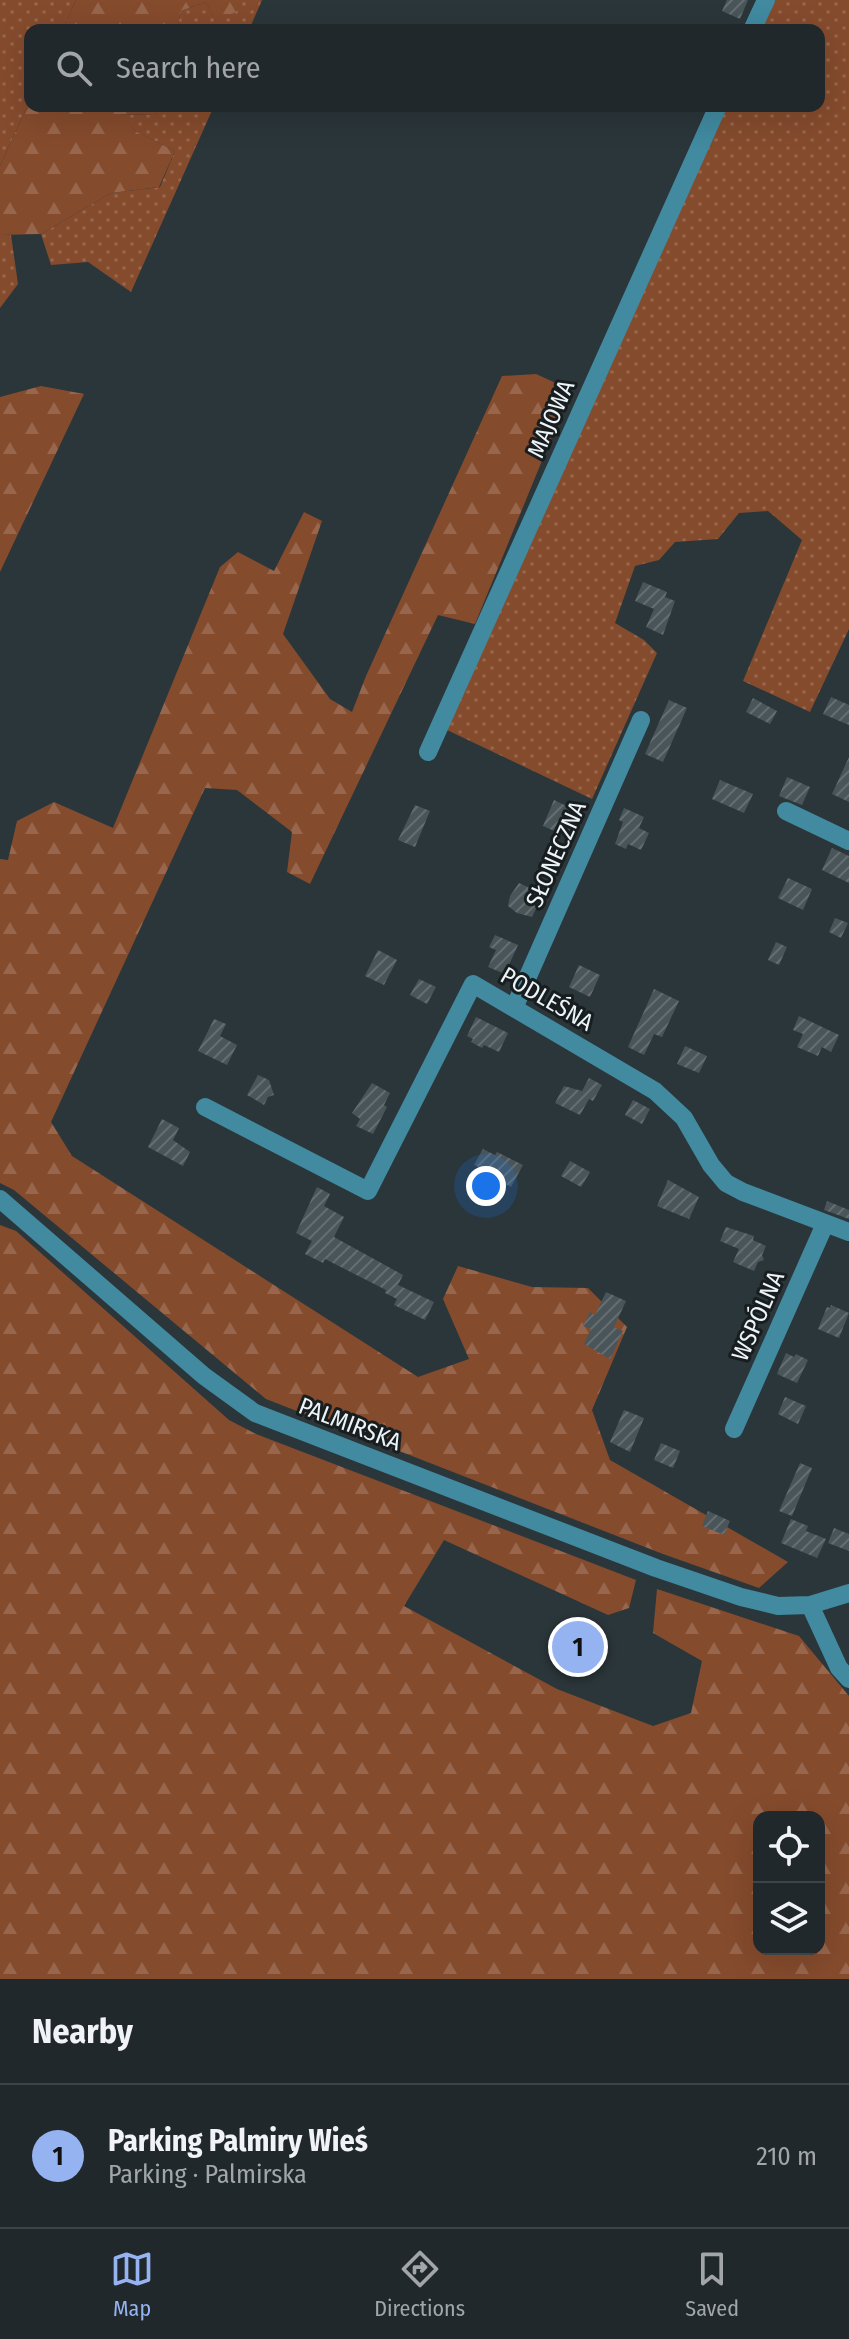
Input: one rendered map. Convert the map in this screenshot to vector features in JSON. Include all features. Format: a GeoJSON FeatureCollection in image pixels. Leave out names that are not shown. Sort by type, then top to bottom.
{"type":"FeatureCollection","features":[{"type":"Feature","properties":{"kind":"street"},"geometry":{"type":"LineString","coordinates":[[755,24],[766,0]]}},
{"type":"Feature","properties":{"kind":"street","name":"MAJOWA"},"geometry":{"type":"LineString","coordinates":[[428,752],[715,112]]}},
{"type":"Feature","properties":{"kind":"street","name":"SŁONECZNA"},"geometry":{"type":"LineString","coordinates":[[514,1008],[641,720]]}},
{"type":"Feature","properties":{"kind":"street"},"geometry":{"type":"LineString","coordinates":[[786,811],[849,841]]}},
{"type":"Feature","properties":{"kind":"street","name":"PODLEŚNA"},"geometry":{"type":"LineString","coordinates":[[205,1107],[368,1191],[473,984],[664,1098],[684,1118],[711,1165],[726,1183],[849,1232]]}},
{"type":"Feature","properties":{"kind":"street","name":"PALMIRSKA"},"geometry":{"type":"LineString","coordinates":[[0,1199],[204,1376],[255,1413],[656,1568],[741,1597],[778,1606],[810,1605],[849,1593]]}},
{"type":"Feature","properties":{"kind":"street","name":"WSPÓLNA"},"geometry":{"type":"LineString","coordinates":[[734,1429],[825,1224]]}},
{"type":"Feature","properties":{"kind":"street"},"geometry":{"type":"LineString","coordinates":[[810,1605],[839,1668],[849,1679]]}},
{"type":"Feature","properties":{"kind":"green space"},"geometry":{"type":"Polygon","coordinates":[[[0,0],[76,0],[65,24],[24,24],[25,112],[0,166],[0,0]]]}},
{"type":"Feature","properties":{"kind":"green space"},"geometry":{"type":"Polygon","coordinates":[[[76,0],[237,0],[237,10],[220,24],[217,24],[206,2],[181,11],[178,24],[65,24],[76,0]]]}},
{"type":"Feature","properties":{"kind":"green space"},"geometry":{"type":"Polygon","coordinates":[[[237,0],[262,0],[252,24],[219,24],[237,10],[237,0]]]}},
{"type":"Feature","properties":{"kind":"green space"},"geometry":{"type":"Polygon","coordinates":[[[775,0],[849,0],[849,629],[810,712],[743,681],[802,540],[768,511],[739,513],[718,539],[675,542],[659,560],[635,566],[615,623],[644,640],[657,653],[592,799],[447,730],[724,112],[825,112],[825,24],[764,24],[775,0]]]}},
{"type":"Feature","properties":{"kind":"green space"},"geometry":{"type":"Polygon","coordinates":[[[206,2],[217,24],[178,24],[181,11],[206,2]]]}},
{"type":"Feature","properties":{"kind":"green space"},"geometry":{"type":"Polygon","coordinates":[[[25,112],[156,112],[155,115],[119,114],[137,132],[175,151],[159,187],[111,193],[41,234],[0,235],[0,166],[25,112]]]}},
{"type":"Feature","properties":{"kind":"green space"},"geometry":{"type":"Polygon","coordinates":[[[156,112],[211,112],[131,292],[88,262],[51,265],[41,234],[111,193],[160,187],[175,151],[137,132],[118,114],[155,115],[156,112]]]}},
{"type":"Feature","properties":{"kind":"green space"},"geometry":{"type":"Polygon","coordinates":[[[0,235],[11,235],[18,284],[0,308],[0,235]]]}},
{"type":"Feature","properties":{"kind":"green space"},"geometry":{"type":"Polygon","coordinates":[[[536,374],[571,390],[475,624],[438,615],[310,884],[287,872],[292,832],[237,790],[205,788],[51,1122],[72,1156],[418,1377],[469,1359],[443,1299],[458,1266],[532,1287],[588,1288],[627,1327],[592,1410],[610,1460],[788,1562],[759,1588],[663,1554],[266,1399],[14,1190],[0,1183],[0,859],[8,860],[17,821],[54,802],[113,828],[220,567],[238,552],[274,571],[304,512],[322,521],[283,634],[330,699],[352,712],[502,376],[536,374]]]}},
{"type":"Feature","properties":{"kind":"green space"},"geometry":{"type":"Polygon","coordinates":[[[41,386],[84,394],[0,572],[0,397],[41,386]]]}},
{"type":"Feature","properties":{"kind":"green space"},"geometry":{"type":"Polygon","coordinates":[[[0,1225],[16,1231],[229,1420],[256,1434],[636,1580],[629,1608],[608,1615],[444,1540],[404,1606],[557,1689],[653,1726],[691,1713],[702,1661],[653,1633],[657,1589],[799,1636],[849,1696],[849,1979],[0,1979],[0,1225]]]}},
{"type":"Feature","properties":{"kind":"building"},"geometry":{"type":"Polygon","coordinates":[[[727,0],[748,0],[740,19],[722,11],[727,0]]]}},
{"type":"Feature","properties":{"kind":"building"},"geometry":{"type":"Polygon","coordinates":[[[643,582],[667,592],[665,597],[675,601],[663,635],[646,627],[654,609],[635,601],[643,582]]]}},
{"type":"Feature","properties":{"kind":"building"},"geometry":{"type":"Polygon","coordinates":[[[831,697],[849,705],[849,725],[823,714],[831,697]]]}},
{"type":"Feature","properties":{"kind":"building"},"geometry":{"type":"Polygon","coordinates":[[[753,698],[777,711],[770,724],[746,712],[753,698]]]}},
{"type":"Feature","properties":{"kind":"building"},"geometry":{"type":"Polygon","coordinates":[[[669,700],[687,708],[663,762],[645,754],[669,700]]]}},
{"type":"Feature","properties":{"kind":"building"},"geometry":{"type":"Polygon","coordinates":[[[849,757],[849,802],[832,794],[849,757]]]}},
{"type":"Feature","properties":{"kind":"building"},"geometry":{"type":"Polygon","coordinates":[[[787,777],[810,787],[802,805],[779,796],[787,777]]]}},
{"type":"Feature","properties":{"kind":"building"},"geometry":{"type":"Polygon","coordinates":[[[720,780],[753,794],[744,813],[712,799],[720,780]]]}},
{"type":"Feature","properties":{"kind":"building"},"geometry":{"type":"Polygon","coordinates":[[[554,800],[579,812],[568,837],[543,826],[554,800]]]}},
{"type":"Feature","properties":{"kind":"building"},"geometry":{"type":"Polygon","coordinates":[[[415,805],[430,811],[415,847],[398,840],[415,805]]]}},
{"type":"Feature","properties":{"kind":"building"},"geometry":{"type":"Polygon","coordinates":[[[624,808],[644,817],[639,828],[649,833],[641,850],[628,844],[626,849],[615,844],[623,822],[619,820],[624,808]]]}},
{"type":"Feature","properties":{"kind":"building"},"geometry":{"type":"Polygon","coordinates":[[[832,848],[849,856],[849,883],[822,870],[832,848]]]}},
{"type":"Feature","properties":{"kind":"building"},"geometry":{"type":"Polygon","coordinates":[[[788,878],[812,889],[803,910],[778,898],[788,878]]]}},
{"type":"Feature","properties":{"kind":"building"},"geometry":{"type":"Polygon","coordinates":[[[519,883],[543,894],[532,917],[517,913],[508,906],[510,896],[519,883]]]}},
{"type":"Feature","properties":{"kind":"building"},"geometry":{"type":"Polygon","coordinates":[[[835,918],[848,923],[841,938],[829,932],[835,918]]]}},
{"type":"Feature","properties":{"kind":"building"},"geometry":{"type":"Polygon","coordinates":[[[495,935],[518,945],[505,974],[488,967],[496,950],[489,947],[495,935]]]}},
{"type":"Feature","properties":{"kind":"building"},"geometry":{"type":"Polygon","coordinates":[[[776,942],[787,947],[779,965],[768,960],[776,942]]]}},
{"type":"Feature","properties":{"kind":"building"},"geometry":{"type":"Polygon","coordinates":[[[378,950],[397,960],[384,985],[365,976],[378,950]]]}},
{"type":"Feature","properties":{"kind":"building"},"geometry":{"type":"Polygon","coordinates":[[[579,965],[600,975],[590,997],[569,987],[579,965]]]}},
{"type":"Feature","properties":{"kind":"building"},"geometry":{"type":"Polygon","coordinates":[[[419,979],[436,987],[427,1004],[410,995],[419,979]]]}},
{"type":"Feature","properties":{"kind":"building"},"geometry":{"type":"Polygon","coordinates":[[[654,989],[679,1001],[662,1037],[654,1034],[644,1055],[628,1047],[654,989]]]}},
{"type":"Feature","properties":{"kind":"building"},"geometry":{"type":"Polygon","coordinates":[[[799,1016],[839,1035],[831,1052],[822,1047],[818,1056],[797,1047],[803,1034],[793,1030],[799,1016]]]}},
{"type":"Feature","properties":{"kind":"building"},"geometry":{"type":"Polygon","coordinates":[[[476,1017],[508,1033],[499,1052],[484,1045],[482,1048],[467,1036],[476,1017]]]}},
{"type":"Feature","properties":{"kind":"building"},"geometry":{"type":"Polygon","coordinates":[[[214,1019],[226,1024],[220,1036],[237,1045],[227,1065],[198,1051],[214,1019]]]}},
{"type":"Feature","properties":{"kind":"building"},"geometry":{"type":"Polygon","coordinates":[[[685,1046],[707,1056],[699,1073],[677,1064],[685,1046]]]}},
{"type":"Feature","properties":{"kind":"building"},"geometry":{"type":"Polygon","coordinates":[[[258,1075],[269,1080],[274,1095],[268,1097],[264,1105],[247,1095],[258,1075]]]}},
{"type":"Feature","properties":{"kind":"building"},"geometry":{"type":"Polygon","coordinates":[[[589,1078],[602,1085],[580,1115],[555,1103],[564,1086],[582,1091],[589,1078]]]}},
{"type":"Feature","properties":{"kind":"building"},"geometry":{"type":"Polygon","coordinates":[[[372,1083],[390,1093],[384,1105],[387,1107],[373,1134],[356,1126],[360,1119],[352,1113],[372,1083]]]}},
{"type":"Feature","properties":{"kind":"building"},"geometry":{"type":"Polygon","coordinates":[[[633,1100],[650,1109],[642,1124],[625,1115],[633,1100]]]}},
{"type":"Feature","properties":{"kind":"building"},"geometry":{"type":"Polygon","coordinates":[[[162,1119],[179,1128],[173,1140],[190,1152],[183,1166],[148,1147],[162,1119]]]}},
{"type":"Feature","properties":{"kind":"building"},"geometry":{"type":"Polygon","coordinates":[[[483,1149],[495,1155],[497,1152],[523,1165],[511,1187],[474,1165],[483,1149]]]}},
{"type":"Feature","properties":{"kind":"building"},"geometry":{"type":"Polygon","coordinates":[[[570,1161],[590,1172],[581,1187],[561,1176],[570,1161]]]}},
{"type":"Feature","properties":{"kind":"building"},"geometry":{"type":"Polygon","coordinates":[[[668,1180],[699,1197],[689,1219],[657,1206],[668,1180]]]}},
{"type":"Feature","properties":{"kind":"building"},"geometry":{"type":"Polygon","coordinates":[[[317,1187],[330,1194],[324,1206],[344,1217],[334,1237],[403,1275],[398,1285],[434,1302],[425,1320],[394,1305],[397,1299],[385,1293],[386,1290],[325,1259],[323,1263],[305,1254],[312,1241],[296,1233],[317,1187]]]}},
{"type":"Feature","properties":{"kind":"building"},"geometry":{"type":"Polygon","coordinates":[[[827,1201],[849,1210],[849,1219],[824,1210],[827,1201]]]}},
{"type":"Feature","properties":{"kind":"building"},"geometry":{"type":"Polygon","coordinates":[[[726,1227],[754,1236],[753,1240],[766,1246],[762,1255],[764,1260],[758,1262],[754,1271],[733,1262],[739,1249],[720,1241],[726,1227]]]}},
{"type":"Feature","properties":{"kind":"building"},"geometry":{"type":"Polygon","coordinates":[[[606,1292],[626,1301],[614,1327],[623,1331],[610,1359],[584,1344],[591,1329],[583,1326],[590,1312],[595,1315],[606,1292]]]}},
{"type":"Feature","properties":{"kind":"building"},"geometry":{"type":"Polygon","coordinates":[[[831,1305],[849,1313],[839,1338],[818,1329],[827,1307],[831,1305]]]}},
{"type":"Feature","properties":{"kind":"building"},"geometry":{"type":"Polygon","coordinates":[[[786,1353],[808,1360],[797,1383],[777,1374],[786,1353]]]}},
{"type":"Feature","properties":{"kind":"building"},"geometry":{"type":"Polygon","coordinates":[[[785,1397],[806,1406],[798,1424],[778,1414],[785,1397]]]}},
{"type":"Feature","properties":{"kind":"building"},"geometry":{"type":"Polygon","coordinates":[[[624,1410],[644,1418],[630,1452],[610,1442],[624,1410]]]}},
{"type":"Feature","properties":{"kind":"building"},"geometry":{"type":"Polygon","coordinates":[[[661,1443],[680,1451],[673,1468],[654,1460],[661,1443]]]}},
{"type":"Feature","properties":{"kind":"building"},"geometry":{"type":"Polygon","coordinates":[[[800,1463],[812,1468],[792,1516],[779,1511],[800,1463]]]}},
{"type":"Feature","properties":{"kind":"building"},"geometry":{"type":"Polygon","coordinates":[[[708,1511],[730,1521],[724,1535],[702,1526],[708,1511]]]}},
{"type":"Feature","properties":{"kind":"building"},"geometry":{"type":"Polygon","coordinates":[[[791,1519],[808,1526],[806,1531],[826,1539],[817,1558],[781,1543],[791,1519]]]}},
{"type":"Feature","properties":{"kind":"building"},"geometry":{"type":"Polygon","coordinates":[[[834,1528],[849,1534],[849,1551],[828,1543],[834,1528]]]}},
{"type":"Feature","properties":{"kind":"place","name":"Parking Palmiry Wieś"},"geometry":{"type":"Point","coordinates":[578,1647]}}]}
